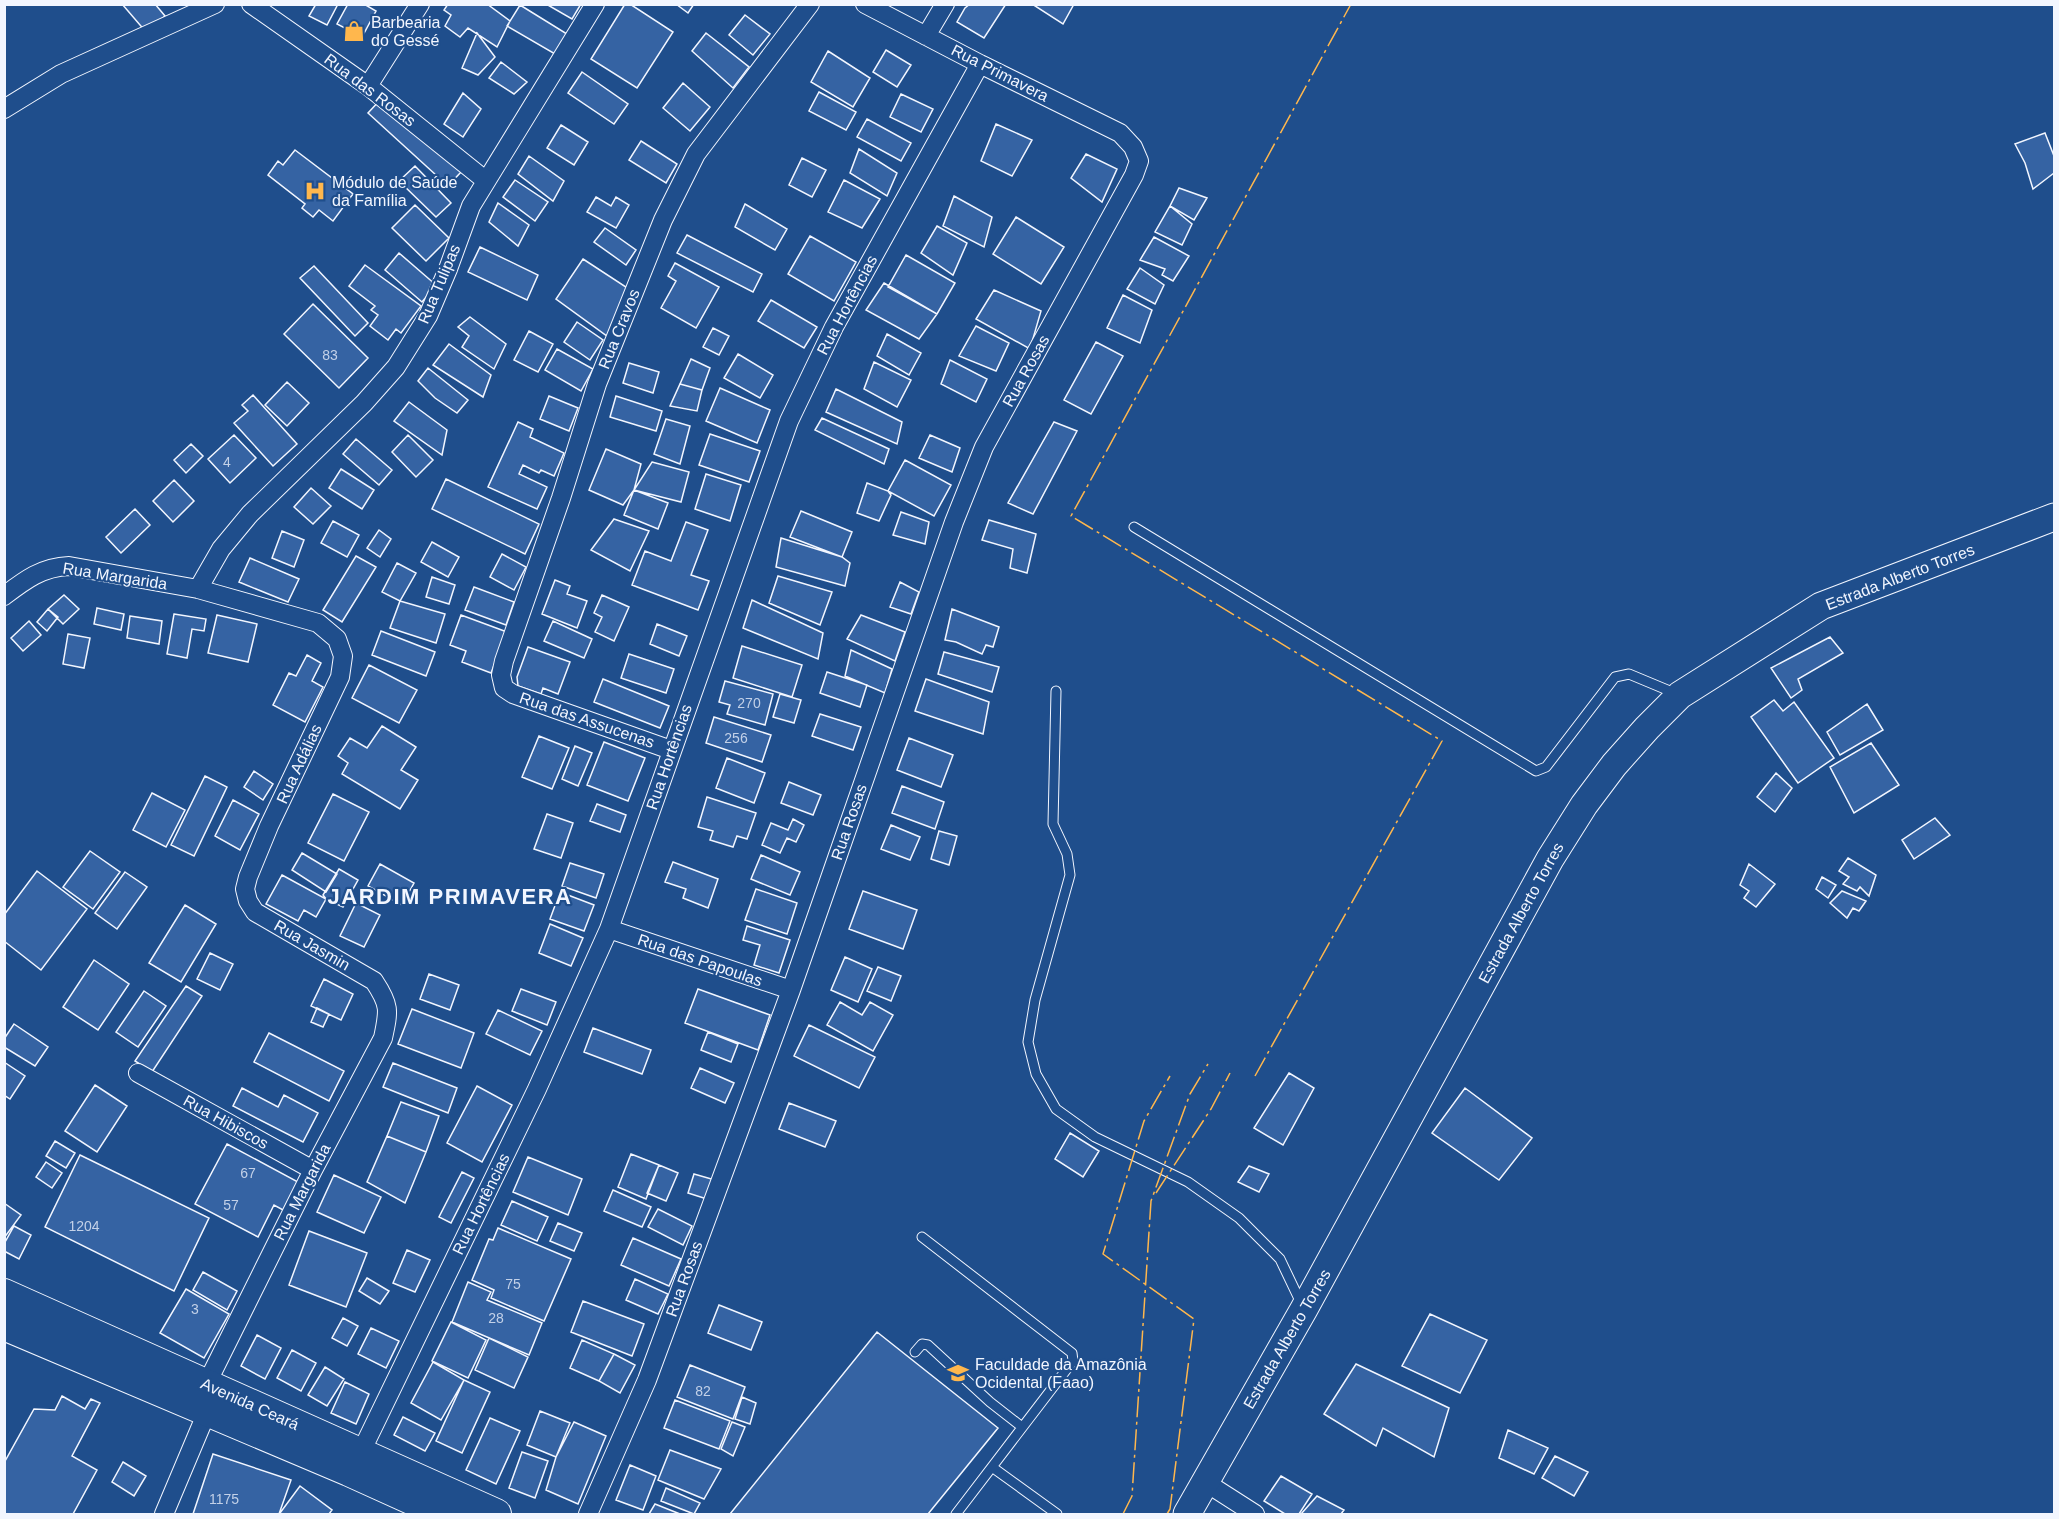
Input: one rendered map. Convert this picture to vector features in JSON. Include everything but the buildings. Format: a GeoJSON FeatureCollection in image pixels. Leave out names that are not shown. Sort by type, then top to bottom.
{"type":"FeatureCollection","features":[{"type":"Feature","properties":{"kind":"main road","name":"Avenida Ceará"},"geometry":{"type":"LineString","coordinates":[[4,1294],[349,1471],[444,1515]]}},
{"type":"Feature","properties":{"kind":"main road","name":"Avenida Ceará"},"geometry":{"type":"LineString","coordinates":[[4,1325],[206,1399],[361,1452],[496,1515]]}},
{"type":"Feature","properties":{"kind":"street"},"geometry":{"type":"LineString","coordinates":[[4,109],[61,74],[215,4]]}},
{"type":"Feature","properties":{"kind":"street","name":"Rua das Rosas"},"geometry":{"type":"LineString","coordinates":[[251,4],[368,86],[485,180]]}},
{"type":"Feature","properties":{"kind":"street"},"geometry":{"type":"LineString","coordinates":[[368,86],[420,4]]}},
{"type":"Feature","properties":{"kind":"street","name":"Rua Tulipas"},"geometry":{"type":"LineString","coordinates":[[198,589],[221,549],[250,514],[364,403],[396,367],[428,316],[448,269],[463,224],[485,180],[595,4]]}},
{"type":"Feature","properties":{"kind":"street","name":"Rua Cravos"},"geometry":{"type":"LineString","coordinates":[[504,688],[501,675],[504,661],[561,498],[597,384],[663,220],[696,154],[810,4]]}},
{"type":"Feature","properties":{"kind":"street","name":"Rua Primavera"},"geometry":{"type":"LineString","coordinates":[[865,4],[1120,133],[1132,147]]}},
{"type":"Feature","properties":{"kind":"street"},"geometry":{"type":"LineString","coordinates":[[926,36],[945,4]]}},
{"type":"Feature","properties":{"kind":"street","name":"Rua Hortências"},"geometry":{"type":"LineString","coordinates":[[361,1452],[537,1089],[609,929],[789,421],[834,327],[980,64]]}},
{"type":"Feature","properties":{"kind":"street","name":"Rua Rosas"},"geometry":{"type":"LineString","coordinates":[[588,1515],[647,1380],[791,990],[971,479],[984,447],[1134,175],[1139,161],[1132,147]]}},
{"type":"Feature","properties":{"kind":"street","name":"Estrada Alberto Torres"},"geometry":{"type":"LineString","coordinates":[[1187,1515],[1304,1309],[1550,859],[1584,805],[1614,765],[1680,695],[1821,606],[2055,516]]}},
{"type":"Feature","properties":{"kind":"street","name":"Rua Margarida"},"geometry":{"type":"LineString","coordinates":[[4,596],[28,577],[52,567],[69,566],[198,589],[318,623],[337,639]]}},
{"type":"Feature","properties":{"kind":"street","name":"Rua Adálias"},"geometry":{"type":"LineString","coordinates":[[245,889],[269,826],[340,677],[343,656],[337,639]]}},
{"type":"Feature","properties":{"kind":"street","name":"Rua das Assucenas"},"geometry":{"type":"LineString","coordinates":[[504,688],[513,694],[672,750]]}},
{"type":"Feature","properties":{"kind":"street","name":"Rua Jasmin"},"geometry":{"type":"LineString","coordinates":[[245,889],[248,901],[255,912],[374,981],[385,998]]}},
{"type":"Feature","properties":{"kind":"street","name":"Rua das Papoulas"},"geometry":{"type":"LineString","coordinates":[[609,929],[791,990]]}},
{"type":"Feature","properties":{"kind":"street","name":"Rua Margarida"},"geometry":{"type":"LineString","coordinates":[[164,1515],[206,1399],[313,1170],[383,1038],[388,1018],[385,998]]}},
{"type":"Feature","properties":{"kind":"street","name":"Rua Hibiscos"},"geometry":{"type":"LineString","coordinates":[[138,1073],[313,1170]]}},
{"type":"Feature","properties":{"kind":"street"},"geometry":{"type":"LineString","coordinates":[[1205,1482],[1254,1514]]}},
{"type":"Feature","properties":{"kind":"lane"},"geometry":{"type":"LineString","coordinates":[[1134,527],[1536,771],[1546,767],[1616,677],[1629,674],[1680,695]]}},
{"type":"Feature","properties":{"kind":"lane"},"geometry":{"type":"LineString","coordinates":[[1056,691],[1053,824],[1067,854],[1070,875],[1035,1000],[1028,1042],[1036,1074],[1056,1108],[1095,1137],[1188,1182],[1239,1218],[1280,1259],[1304,1309]]}},
{"type":"Feature","properties":{"kind":"lane"},"geometry":{"type":"LineString","coordinates":[[922,1237],[1072,1353],[1073,1361],[956,1515]]}},
{"type":"Feature","properties":{"kind":"lane"},"geometry":{"type":"LineString","coordinates":[[915,1352],[922,1344],[928,1345],[990,1402],[1022,1427]]}},
{"type":"Feature","properties":{"kind":"lane"},"geometry":{"type":"LineString","coordinates":[[992,1467],[1057,1515]]}},
{"type":"Feature","properties":{"kind":"power"},"geometry":{"type":"LineString","coordinates":[[1255,1076],[1442,741],[1071,516],[1351,4]]}},
{"type":"Feature","properties":{"kind":"power"},"geometry":{"type":"LineString","coordinates":[[1123,1514],[1132,1496],[1151,1201],[1190,1094],[1208,1064]]}},
{"type":"Feature","properties":{"kind":"power"},"geometry":{"type":"LineString","coordinates":[[1156,1193],[1211,1109],[1230,1073]]}},
{"type":"Feature","properties":{"kind":"power"},"geometry":{"type":"LineString","coordinates":[[1167,1514],[1170,1509],[1194,1319],[1103,1254],[1144,1121],[1170,1076]]}},
{"type":"Feature","properties":{"kind":"place","name":"Barbearia do Gessé"},"geometry":{"type":"Point","coordinates":[354,31]}},
{"type":"Feature","properties":{"kind":"place","name":"Módulo de Saúde da Família"},"geometry":{"type":"Point","coordinates":[315,191]}},
{"type":"Feature","properties":{"kind":"place","name":"Faculdade da Amazônia Ocidental (Faao)"},"geometry":{"type":"Point","coordinates":[958,1373]}},
{"type":"Feature","properties":{"kind":"district","name":"JARDIM PRIMAVERA"},"geometry":{"type":"Point","coordinates":[450,896]}}]}
